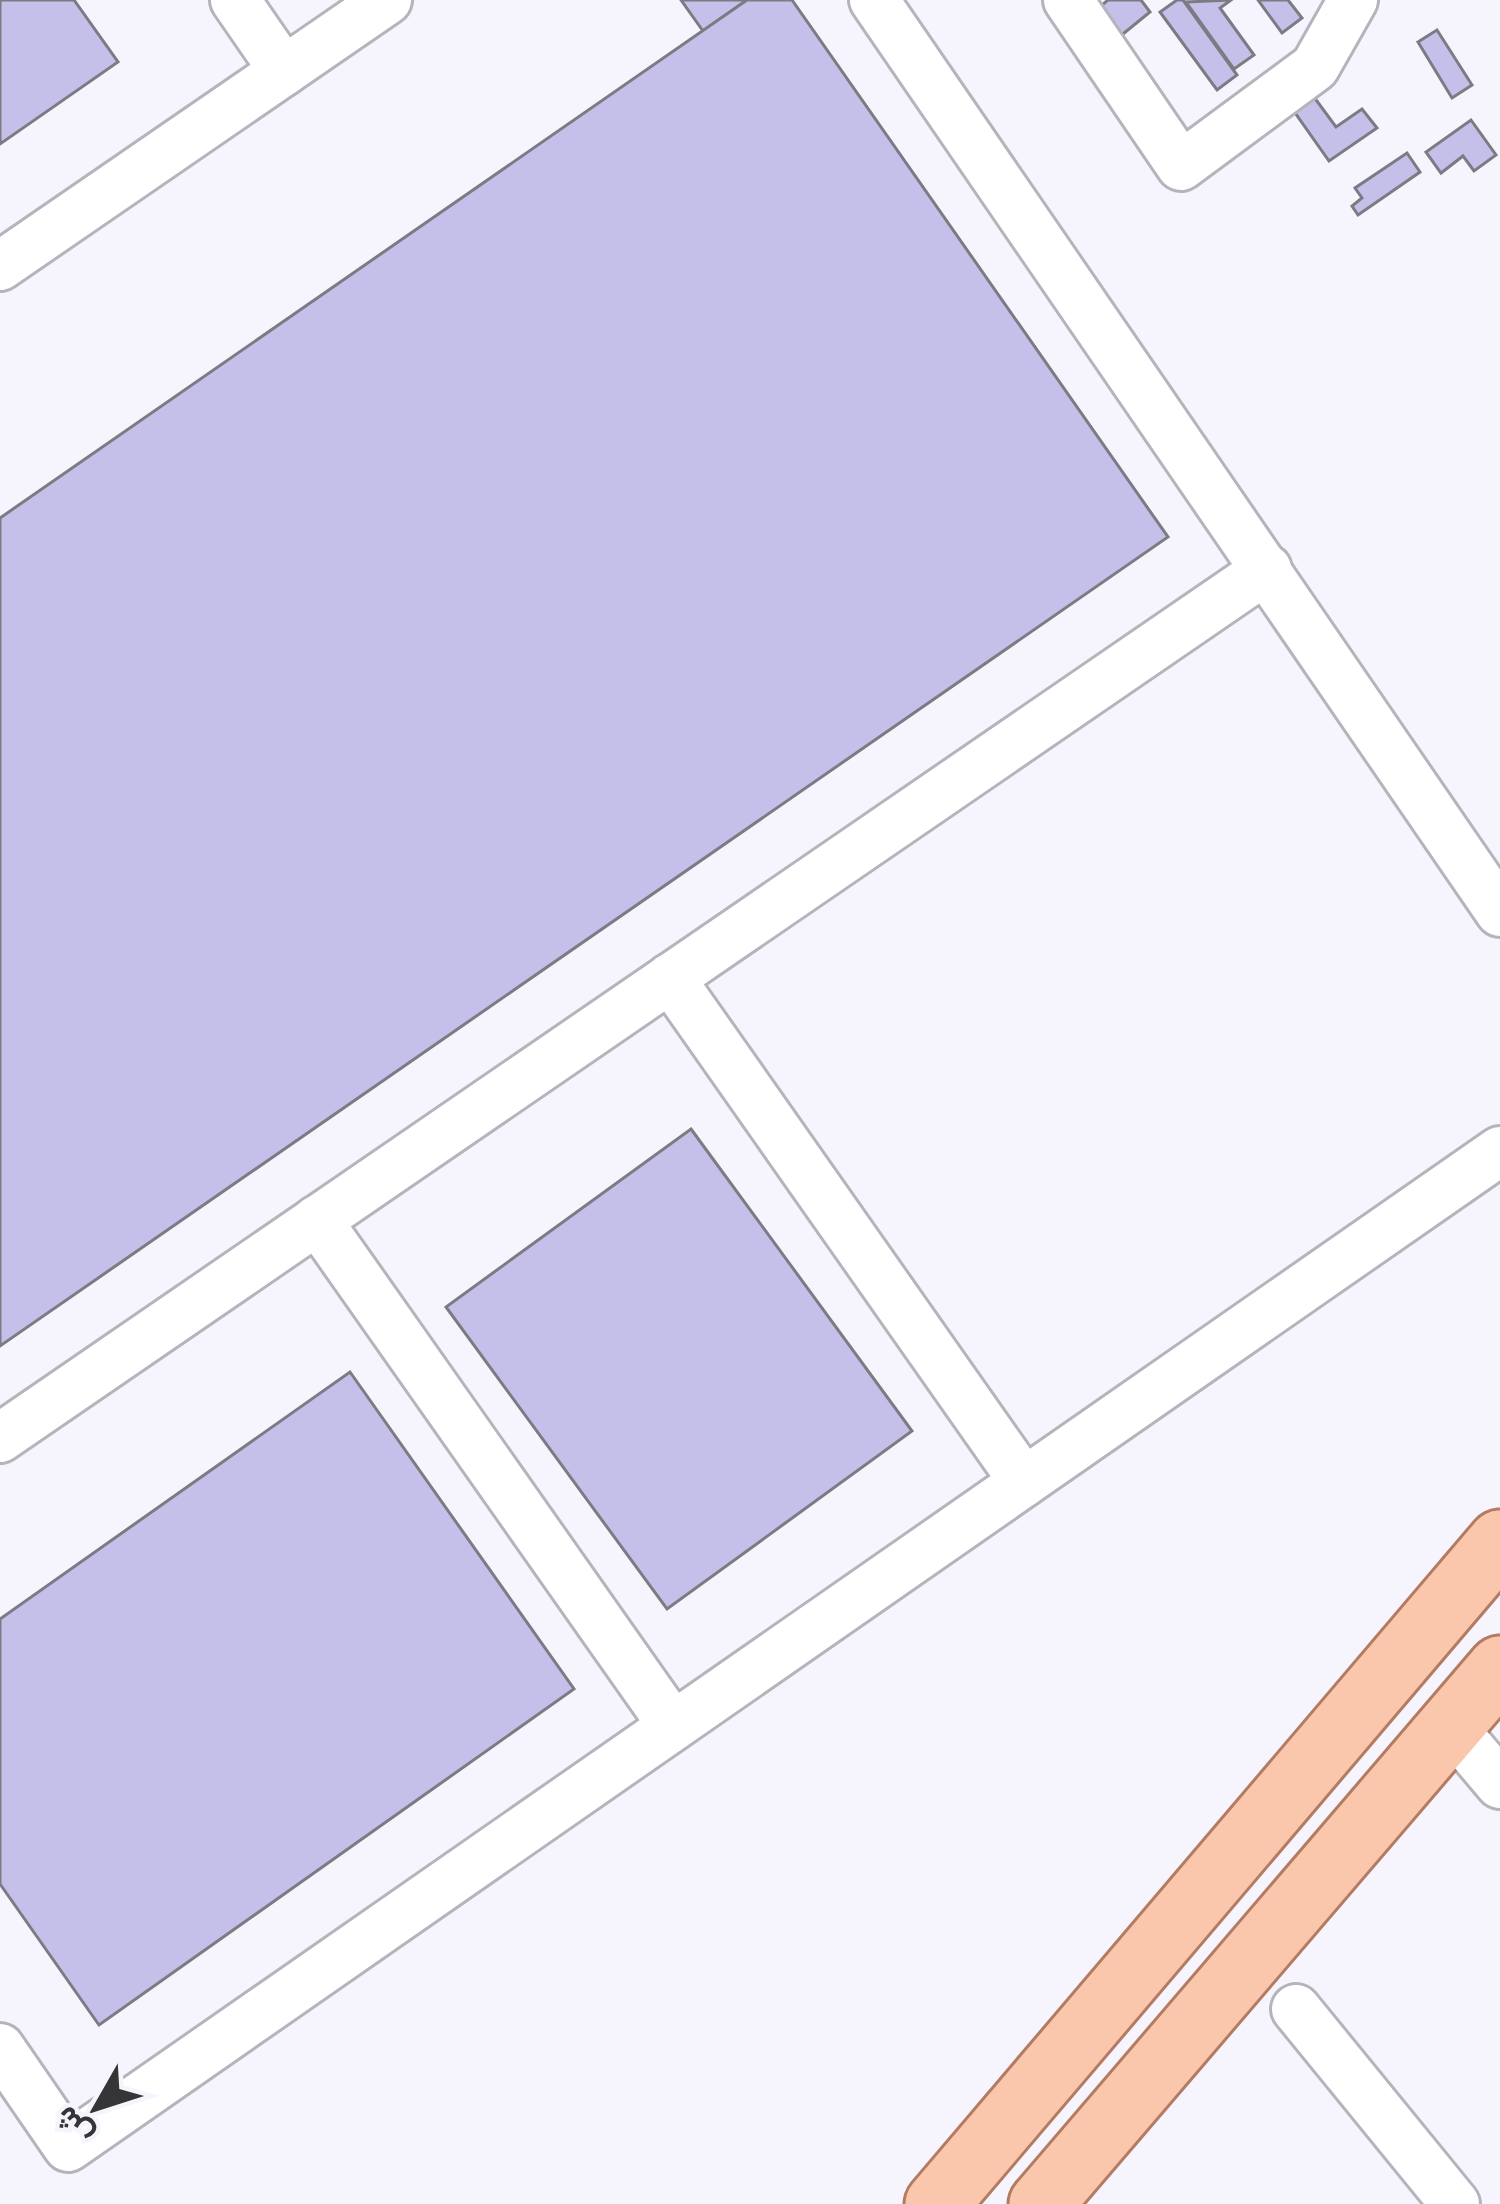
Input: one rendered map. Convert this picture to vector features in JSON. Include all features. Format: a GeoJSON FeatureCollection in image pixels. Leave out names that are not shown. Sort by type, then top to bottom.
{"type":"FeatureCollection","features":[{"type":"Feature","properties":{"kind":"main road"},"geometry":{"type":"LineString","coordinates":[[937,2204],[1500,1542]]}},
{"type":"Feature","properties":{"kind":"main road"},"geometry":{"type":"LineString","coordinates":[[1042,2204],[1500,1668]]}},
{"type":"Feature","properties":{"kind":"street"},"geometry":{"type":"LineString","coordinates":[[235,0],[284,70]]}},
{"type":"Feature","properties":{"kind":"street"},"geometry":{"type":"LineString","coordinates":[[0,266],[387,0]]}},
{"type":"Feature","properties":{"kind":"street"},"geometry":{"type":"LineString","coordinates":[[874,0],[1500,912]]}},
{"type":"Feature","properties":{"kind":"street"},"geometry":{"type":"LineString","coordinates":[[1068,0],[1181,166],[1316,68],[1353,0]]}},
{"type":"Feature","properties":{"kind":"street"},"geometry":{"type":"LineString","coordinates":[[0,1438],[1267,569]]}},
{"type":"Feature","properties":{"kind":"street"},"geometry":{"type":"LineString","coordinates":[[670,978],[1024,1482]]}},
{"type":"Feature","properties":{"kind":"street"},"geometry":{"type":"LineString","coordinates":[[0,2048],[68,2147],[1500,1150]]}},
{"type":"Feature","properties":{"kind":"street"},"geometry":{"type":"LineString","coordinates":[[317,1220],[673,1726]]}},
{"type":"Feature","properties":{"kind":"street"},"geometry":{"type":"LineString","coordinates":[[1451,1726],[1500,1784]]}},
{"type":"Feature","properties":{"kind":"street"},"geometry":{"type":"LineString","coordinates":[[1296,2008],[1455,2204]]}},
{"type":"Feature","properties":{"kind":"building"},"geometry":{"type":"Polygon","coordinates":[[[0,0],[74,0],[118,62],[0,144],[0,0]]]}},
{"type":"Feature","properties":{"kind":"building"},"geometry":{"type":"Polygon","coordinates":[[[681,0],[747,0],[703,31],[681,0]]]}},
{"type":"Feature","properties":{"kind":"building"},"geometry":{"type":"Polygon","coordinates":[[[747,0],[792,0],[1168,537],[0,1346],[0,518],[747,0]]]}},
{"type":"Feature","properties":{"kind":"building"},"geometry":{"type":"Polygon","coordinates":[[[1108,0],[1141,0],[1150,12],[1118,38],[1096,10],[1108,0]]]}},
{"type":"Feature","properties":{"kind":"building"},"geometry":{"type":"Polygon","coordinates":[[[1183,0],[1237,75],[1217,90],[1160,12],[1183,0]]]}},
{"type":"Feature","properties":{"kind":"building"},"geometry":{"type":"Polygon","coordinates":[[[1231,0],[1220,8],[1254,55],[1234,69],[1186,2],[1231,0]]]}},
{"type":"Feature","properties":{"kind":"building"},"geometry":{"type":"Polygon","coordinates":[[[1258,0],[1288,0],[1302,18],[1282,33],[1258,0]]]}},
{"type":"Feature","properties":{"kind":"building"},"geometry":{"type":"Polygon","coordinates":[[[1437,30],[1472,85],[1452,98],[1418,42],[1437,30]]]}},
{"type":"Feature","properties":{"kind":"building"},"geometry":{"type":"Polygon","coordinates":[[[1311,93],[1336,127],[1362,109],[1377,128],[1329,161],[1291,107],[1311,93]]]}},
{"type":"Feature","properties":{"kind":"building"},"geometry":{"type":"Polygon","coordinates":[[[1471,120],[1496,155],[1474,171],[1463,156],[1441,173],[1426,152],[1471,120]]]}},
{"type":"Feature","properties":{"kind":"building"},"geometry":{"type":"Polygon","coordinates":[[[1407,153],[1420,172],[1358,215],[1352,206],[1362,198],[1355,188],[1407,153]]]}},
{"type":"Feature","properties":{"kind":"building"},"geometry":{"type":"Polygon","coordinates":[[[691,1129],[912,1431],[667,1609],[446,1307],[691,1129]]]}},
{"type":"Feature","properties":{"kind":"building"},"geometry":{"type":"Polygon","coordinates":[[[350,1372],[574,1689],[99,2025],[0,1884],[0,1619],[350,1372]]]}}]}
